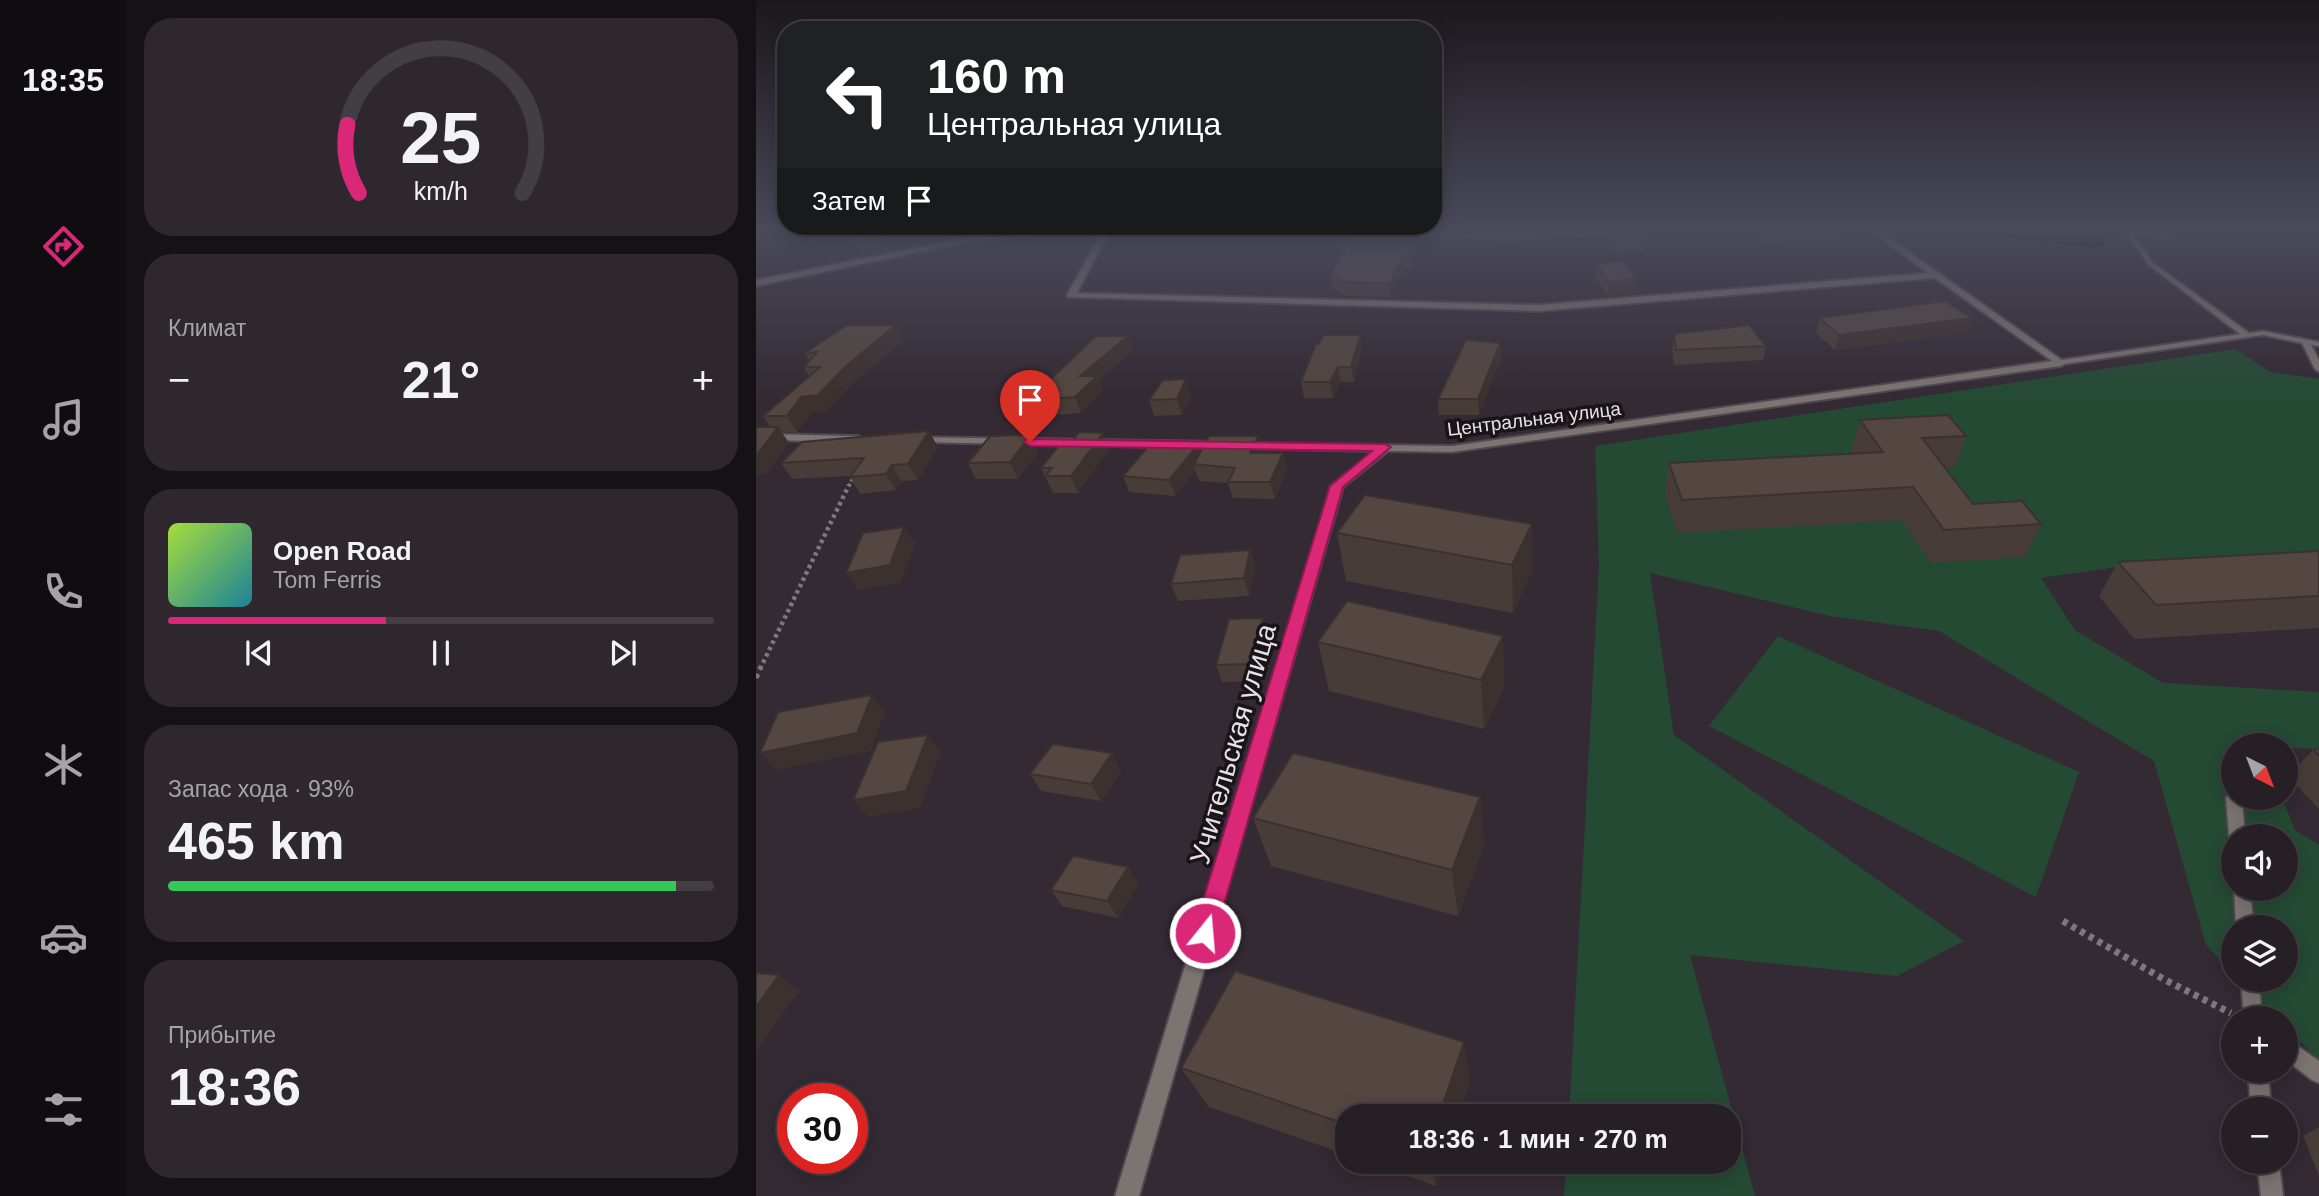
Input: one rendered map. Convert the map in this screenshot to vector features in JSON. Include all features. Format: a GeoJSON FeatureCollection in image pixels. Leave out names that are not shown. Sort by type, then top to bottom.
{"type":"FeatureCollection","features":[{"type":"Feature","properties":{"kind":"street"},"geometry":{"type":"LineString","coordinates":[[1077,284],[1071,295],[1539,308],[1829,284]]}},
{"type":"Feature","properties":{"kind":"street"},"geometry":{"type":"LineString","coordinates":[[1948,284],[2060,363]]}},
{"type":"Feature","properties":{"kind":"street","name":"Центральная улица"},"geometry":{"type":"LineString","coordinates":[[898,439],[1452,449],[2060,363]]}},
{"type":"Feature","properties":{"kind":"street"},"geometry":{"type":"LineString","coordinates":[[756,437],[871,439]]}},
{"type":"Feature","properties":{"kind":"street","name":"Учительская улица"},"geometry":{"type":"LineString","coordinates":[[1127,1196],[1337,486],[1385,447]]}},
{"type":"Feature","properties":{"kind":"lane"},"geometry":{"type":"LineString","coordinates":[[2178,284],[2247,335]]}},
{"type":"Feature","properties":{"kind":"lane"},"geometry":{"type":"LineString","coordinates":[[2060,363],[2263,333],[2319,344]]}},
{"type":"Feature","properties":{"kind":"lane"},"geometry":{"type":"LineString","coordinates":[[2305,341],[2319,369]]}},
{"type":"Feature","properties":{"kind":"lane"},"geometry":{"type":"LineString","coordinates":[[2298,1057],[2319,1073]]}},
{"type":"Feature","properties":{"kind":"lane"},"geometry":{"type":"LineString","coordinates":[[2269,1174],[2272,1196]]}},
{"type":"Feature","properties":{"kind":"path"},"geometry":{"type":"LineString","coordinates":[[756,678],[871,439]]}},
{"type":"Feature","properties":{"kind":"path"},"geometry":{"type":"LineString","coordinates":[[2063,920],[2165,980],[2221,1008]]}},
{"type":"Feature","properties":{"kind":"green space"},"geometry":{"type":"Polygon","coordinates":[[[2236,349],[2270,372],[2319,379],[2319,565],[2131,565],[2041,578],[2075,630],[2163,683],[2319,692],[2319,749],[2298,748],[2298,733],[2221,733],[2221,810],[2287,810],[2293,824],[2221,824],[2221,901],[2298,901],[2298,832],[2319,845],[2319,1061],[2298,1039],[2298,1006],[2266,1006],[2252,992],[2298,992],[2298,915],[2221,915],[2221,961],[2206,945],[2154,761],[1939,631],[1830,616],[1650,573],[1674,735],[1964,941],[1897,976],[1690,955],[1730,1104],[1570,1104],[1599,567],[1595,446],[2236,349]]]}},
{"type":"Feature","properties":{"kind":"green space"},"geometry":{"type":"Polygon","coordinates":[[[1778,636],[2079,772],[2036,897],[1709,726],[1778,636]]]}},
{"type":"Feature","properties":{"kind":"green space"},"geometry":{"type":"Polygon","coordinates":[[[1741,1144],[1755,1196],[1564,1196],[1565,1174],[1741,1174],[1741,1144]]]}},
{"type":"Feature","properties":{"kind":"building"},"geometry":{"type":"Polygon","coordinates":[[[1945,301],[1972,318],[1839,335],[1819,318],[1945,301]]]}},
{"type":"Feature","properties":{"kind":"building"},"geometry":{"type":"Polygon","coordinates":[[[847,325],[896,325],[846,366],[818,395],[801,397],[787,416],[763,416],[820,367],[804,367],[817,352],[805,353],[847,325]]]}},
{"type":"Feature","properties":{"kind":"building"},"geometry":{"type":"Polygon","coordinates":[[[1749,325],[1766,346],[1676,350],[1674,334],[1749,325]]]}},
{"type":"Feature","properties":{"kind":"building"},"geometry":{"type":"Polygon","coordinates":[[[1323,335],[1360,335],[1351,367],[1338,367],[1330,382],[1301,382],[1316,344],[1319,344],[1323,335]]]}},
{"type":"Feature","properties":{"kind":"building"},"geometry":{"type":"Polygon","coordinates":[[[1096,336],[1128,336],[1080,376],[1097,376],[1075,397],[1038,400],[1053,377],[1096,336]]]}},
{"type":"Feature","properties":{"kind":"building"},"geometry":{"type":"Polygon","coordinates":[[[1466,340],[1500,343],[1478,399],[1438,399],[1466,340]]]}},
{"type":"Feature","properties":{"kind":"building"},"geometry":{"type":"Polygon","coordinates":[[[1186,379],[1177,399],[1149,400],[1163,380],[1186,379]]]}},
{"type":"Feature","properties":{"kind":"building"},"geometry":{"type":"Polygon","coordinates":[[[1948,415],[1966,436],[1922,438],[1973,504],[2022,501],[2041,524],[1944,530],[1913,487],[1682,500],[1669,463],[1883,452],[1860,420],[1948,415]]]}},
{"type":"Feature","properties":{"kind":"building"},"geometry":{"type":"Polygon","coordinates":[[[756,427],[778,427],[756,456],[756,427]]]}},
{"type":"Feature","properties":{"kind":"building"},"geometry":{"type":"Polygon","coordinates":[[[929,431],[908,464],[892,465],[886,474],[850,477],[864,458],[781,463],[802,442],[929,431]]]}},
{"type":"Feature","properties":{"kind":"building"},"geometry":{"type":"Polygon","coordinates":[[[1079,432],[1103,433],[1071,476],[1045,476],[1052,468],[1041,468],[1061,443],[1071,443],[1079,432]]]}},
{"type":"Feature","properties":{"kind":"building"},"geometry":{"type":"Polygon","coordinates":[[[1031,435],[1010,462],[968,463],[990,436],[1031,435]]]}},
{"type":"Feature","properties":{"kind":"building"},"geometry":{"type":"Polygon","coordinates":[[[1209,436],[1258,436],[1250,453],[1283,453],[1270,482],[1228,482],[1235,468],[1194,464],[1209,436]]]}},
{"type":"Feature","properties":{"kind":"building"},"geometry":{"type":"Polygon","coordinates":[[[1152,442],[1197,446],[1169,480],[1123,476],[1152,442]]]}},
{"type":"Feature","properties":{"kind":"building"},"geometry":{"type":"Polygon","coordinates":[[[1365,495],[1532,524],[1512,565],[1337,533],[1365,495]]]}},
{"type":"Feature","properties":{"kind":"building"},"geometry":{"type":"Polygon","coordinates":[[[904,527],[890,565],[846,573],[863,533],[904,527]]]}},
{"type":"Feature","properties":{"kind":"building"},"geometry":{"type":"Polygon","coordinates":[[[1250,550],[1244,578],[1171,584],[1180,555],[1250,550]]]}},
{"type":"Feature","properties":{"kind":"building"},"geometry":{"type":"Polygon","coordinates":[[[2319,551],[2319,596],[2156,605],[2118,562],[2319,551]]]}},
{"type":"Feature","properties":{"kind":"building"},"geometry":{"type":"Polygon","coordinates":[[[1347,601],[1503,636],[1481,680],[1318,642],[1347,601]]]}},
{"type":"Feature","properties":{"kind":"building"},"geometry":{"type":"Polygon","coordinates":[[[1263,618],[1249,664],[1216,665],[1229,619],[1263,618]]]}},
{"type":"Feature","properties":{"kind":"building"},"geometry":{"type":"Polygon","coordinates":[[[872,695],[857,733],[760,753],[778,712],[872,695]]]}},
{"type":"Feature","properties":{"kind":"building"},"geometry":{"type":"Polygon","coordinates":[[[928,735],[906,791],[853,800],[878,742],[928,735]]]}},
{"type":"Feature","properties":{"kind":"building"},"geometry":{"type":"Polygon","coordinates":[[[1053,744],[1112,753],[1091,784],[1030,774],[1053,744]]]}},
{"type":"Feature","properties":{"kind":"building"},"geometry":{"type":"Polygon","coordinates":[[[1293,753],[1480,797],[1452,870],[1253,818],[1293,753]]]}},
{"type":"Feature","properties":{"kind":"building"},"geometry":{"type":"Polygon","coordinates":[[[1073,856],[1128,867],[1107,901],[1051,890],[1073,856]]]}},
{"type":"Feature","properties":{"kind":"building"},"geometry":{"type":"Polygon","coordinates":[[[1235,971],[1464,1042],[1443,1104],[1335,1104],[1335,1121],[1181,1068],[1235,971]]]}},
{"type":"Feature","properties":{"kind":"building"},"geometry":{"type":"Polygon","coordinates":[[[756,973],[779,975],[756,1007],[756,973]]]}},
{"type":"Feature","properties":{"kind":"route"},"geometry":{"type":"LineString","coordinates":[[1030,442],[1385,447],[1337,486],[1205,933]]}}]}
